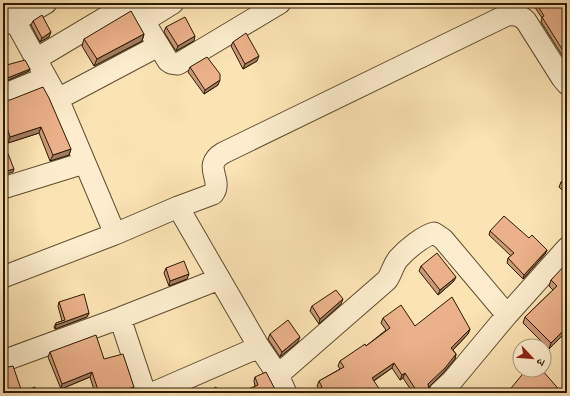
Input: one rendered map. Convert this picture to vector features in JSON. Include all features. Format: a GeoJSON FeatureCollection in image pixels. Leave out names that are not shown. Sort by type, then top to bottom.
{"type":"FeatureCollection","features":[{"type":"Feature","properties":{"kind":"street"},"geometry":{"type":"LineString","coordinates":[[46,3],[9,16],[36,59],[58,100],[115,234]]}},
{"type":"Feature","properties":{"kind":"street"},"geometry":{"type":"LineString","coordinates":[[36,59],[132,3],[168,61],[178,64],[280,3]]}},
{"type":"Feature","properties":{"kind":"street"},"geometry":{"type":"LineString","coordinates":[[144,21],[173,3]]}},
{"type":"Feature","properties":{"kind":"street"},"geometry":{"type":"LineString","coordinates":[[3,277],[213,194],[217,185],[213,170],[213,163],[216,157],[507,15],[514,14],[521,16],[526,21],[567,84]]}},
{"type":"Feature","properties":{"kind":"street"},"geometry":{"type":"LineString","coordinates":[[58,100],[158,46]]}},
{"type":"Feature","properties":{"kind":"street"},"geometry":{"type":"LineString","coordinates":[[3,95],[45,78]]}},
{"type":"Feature","properties":{"kind":"street"},"geometry":{"type":"LineString","coordinates":[[3,188],[84,163]]}},
{"type":"Feature","properties":{"kind":"street"},"geometry":{"type":"LineString","coordinates":[[178,207],[282,384],[387,280],[392,274],[398,258],[428,234],[434,234],[443,239],[507,315]]}},
{"type":"Feature","properties":{"kind":"street"},"geometry":{"type":"LineString","coordinates":[[439,393],[452,381],[507,315],[567,248]]}},
{"type":"Feature","properties":{"kind":"street"},"geometry":{"type":"LineString","coordinates":[[3,361],[120,318],[219,279]]}},
{"type":"Feature","properties":{"kind":"street"},"geometry":{"type":"LineString","coordinates":[[120,318],[145,393]]}},
{"type":"Feature","properties":{"kind":"street"},"geometry":{"type":"LineString","coordinates":[[153,393],[259,347]]}},
{"type":"Feature","properties":{"kind":"building"},"geometry":{"type":"Polygon","coordinates":[[[536,3],[567,3],[567,57],[542,17],[544,16],[536,3]]]}},
{"type":"Feature","properties":{"kind":"building"},"geometry":{"type":"Polygon","coordinates":[[[131,11],[144,34],[97,59],[84,39],[131,11]]]}},
{"type":"Feature","properties":{"kind":"building"},"geometry":{"type":"Polygon","coordinates":[[[42,15],[51,32],[42,38],[33,21],[42,15]]]}},
{"type":"Feature","properties":{"kind":"building"},"geometry":{"type":"Polygon","coordinates":[[[185,17],[195,36],[178,46],[166,27],[185,17]]]}},
{"type":"Feature","properties":{"kind":"building"},"geometry":{"type":"Polygon","coordinates":[[[246,33],[259,56],[245,64],[233,42],[246,33]]]}},
{"type":"Feature","properties":{"kind":"building"},"geometry":{"type":"Polygon","coordinates":[[[207,57],[220,74],[220,80],[205,90],[190,67],[207,57]]]}},
{"type":"Feature","properties":{"kind":"building"},"geometry":{"type":"Polygon","coordinates":[[[25,60],[30,69],[5,79],[3,66],[25,60]]]}},
{"type":"Feature","properties":{"kind":"building"},"geometry":{"type":"Polygon","coordinates":[[[43,87],[71,149],[53,155],[41,127],[10,137],[3,114],[3,100],[10,100],[43,87]]]}},
{"type":"Feature","properties":{"kind":"building"},"geometry":{"type":"Polygon","coordinates":[[[5,146],[14,169],[3,172],[3,147],[5,146]]]}},
{"type":"Feature","properties":{"kind":"building"},"geometry":{"type":"Polygon","coordinates":[[[567,176],[567,189],[561,182],[567,176]]]}},
{"type":"Feature","properties":{"kind":"building"},"geometry":{"type":"Polygon","coordinates":[[[504,216],[529,238],[532,235],[547,250],[524,275],[508,258],[514,253],[490,231],[504,216]]]}},
{"type":"Feature","properties":{"kind":"building"},"geometry":{"type":"Polygon","coordinates":[[[437,253],[456,277],[440,290],[421,266],[437,253]]]}},
{"type":"Feature","properties":{"kind":"building"},"geometry":{"type":"Polygon","coordinates":[[[184,261],[189,274],[170,281],[166,268],[184,261]]]}},
{"type":"Feature","properties":{"kind":"building"},"geometry":{"type":"Polygon","coordinates":[[[564,266],[566,268],[567,267],[567,327],[552,342],[552,338],[546,338],[525,317],[557,286],[551,280],[564,266]]]}},
{"type":"Feature","properties":{"kind":"building"},"geometry":{"type":"Polygon","coordinates":[[[336,290],[343,299],[320,319],[312,306],[336,290]]]}},
{"type":"Feature","properties":{"kind":"building"},"geometry":{"type":"Polygon","coordinates":[[[84,294],[89,313],[56,325],[56,323],[65,320],[59,302],[84,294]]]}},
{"type":"Feature","properties":{"kind":"building"},"geometry":{"type":"Polygon","coordinates":[[[452,297],[470,329],[451,348],[456,354],[445,368],[428,384],[429,391],[426,393],[418,393],[405,373],[402,375],[394,363],[372,378],[382,393],[314,393],[322,387],[319,381],[344,367],[340,361],[365,344],[366,346],[390,328],[383,318],[401,305],[415,326],[452,297]]]}},
{"type":"Feature","properties":{"kind":"building"},"geometry":{"type":"Polygon","coordinates":[[[288,320],[300,337],[282,352],[270,334],[288,320]]]}},
{"type":"Feature","properties":{"kind":"building"},"geometry":{"type":"Polygon","coordinates":[[[3,333],[7,343],[3,345],[3,333]]]}},
{"type":"Feature","properties":{"kind":"building"},"geometry":{"type":"Polygon","coordinates":[[[96,335],[104,359],[123,354],[134,387],[116,393],[99,393],[92,372],[62,384],[50,352],[96,335]]]}},
{"type":"Feature","properties":{"kind":"building"},"geometry":{"type":"Polygon","coordinates":[[[13,366],[22,392],[35,387],[37,393],[3,393],[3,368],[13,366]]]}},
{"type":"Feature","properties":{"kind":"building"},"geometry":{"type":"Polygon","coordinates":[[[266,372],[277,393],[239,393],[258,385],[255,377],[266,372]]]}},
{"type":"Feature","properties":{"kind":"building"},"geometry":{"type":"Polygon","coordinates":[[[519,378],[549,378],[562,393],[507,393],[519,378]]]}},
{"type":"Feature","properties":{"kind":"building"},"geometry":{"type":"Polygon","coordinates":[[[216,387],[219,393],[206,393],[216,387]]]}}]}
